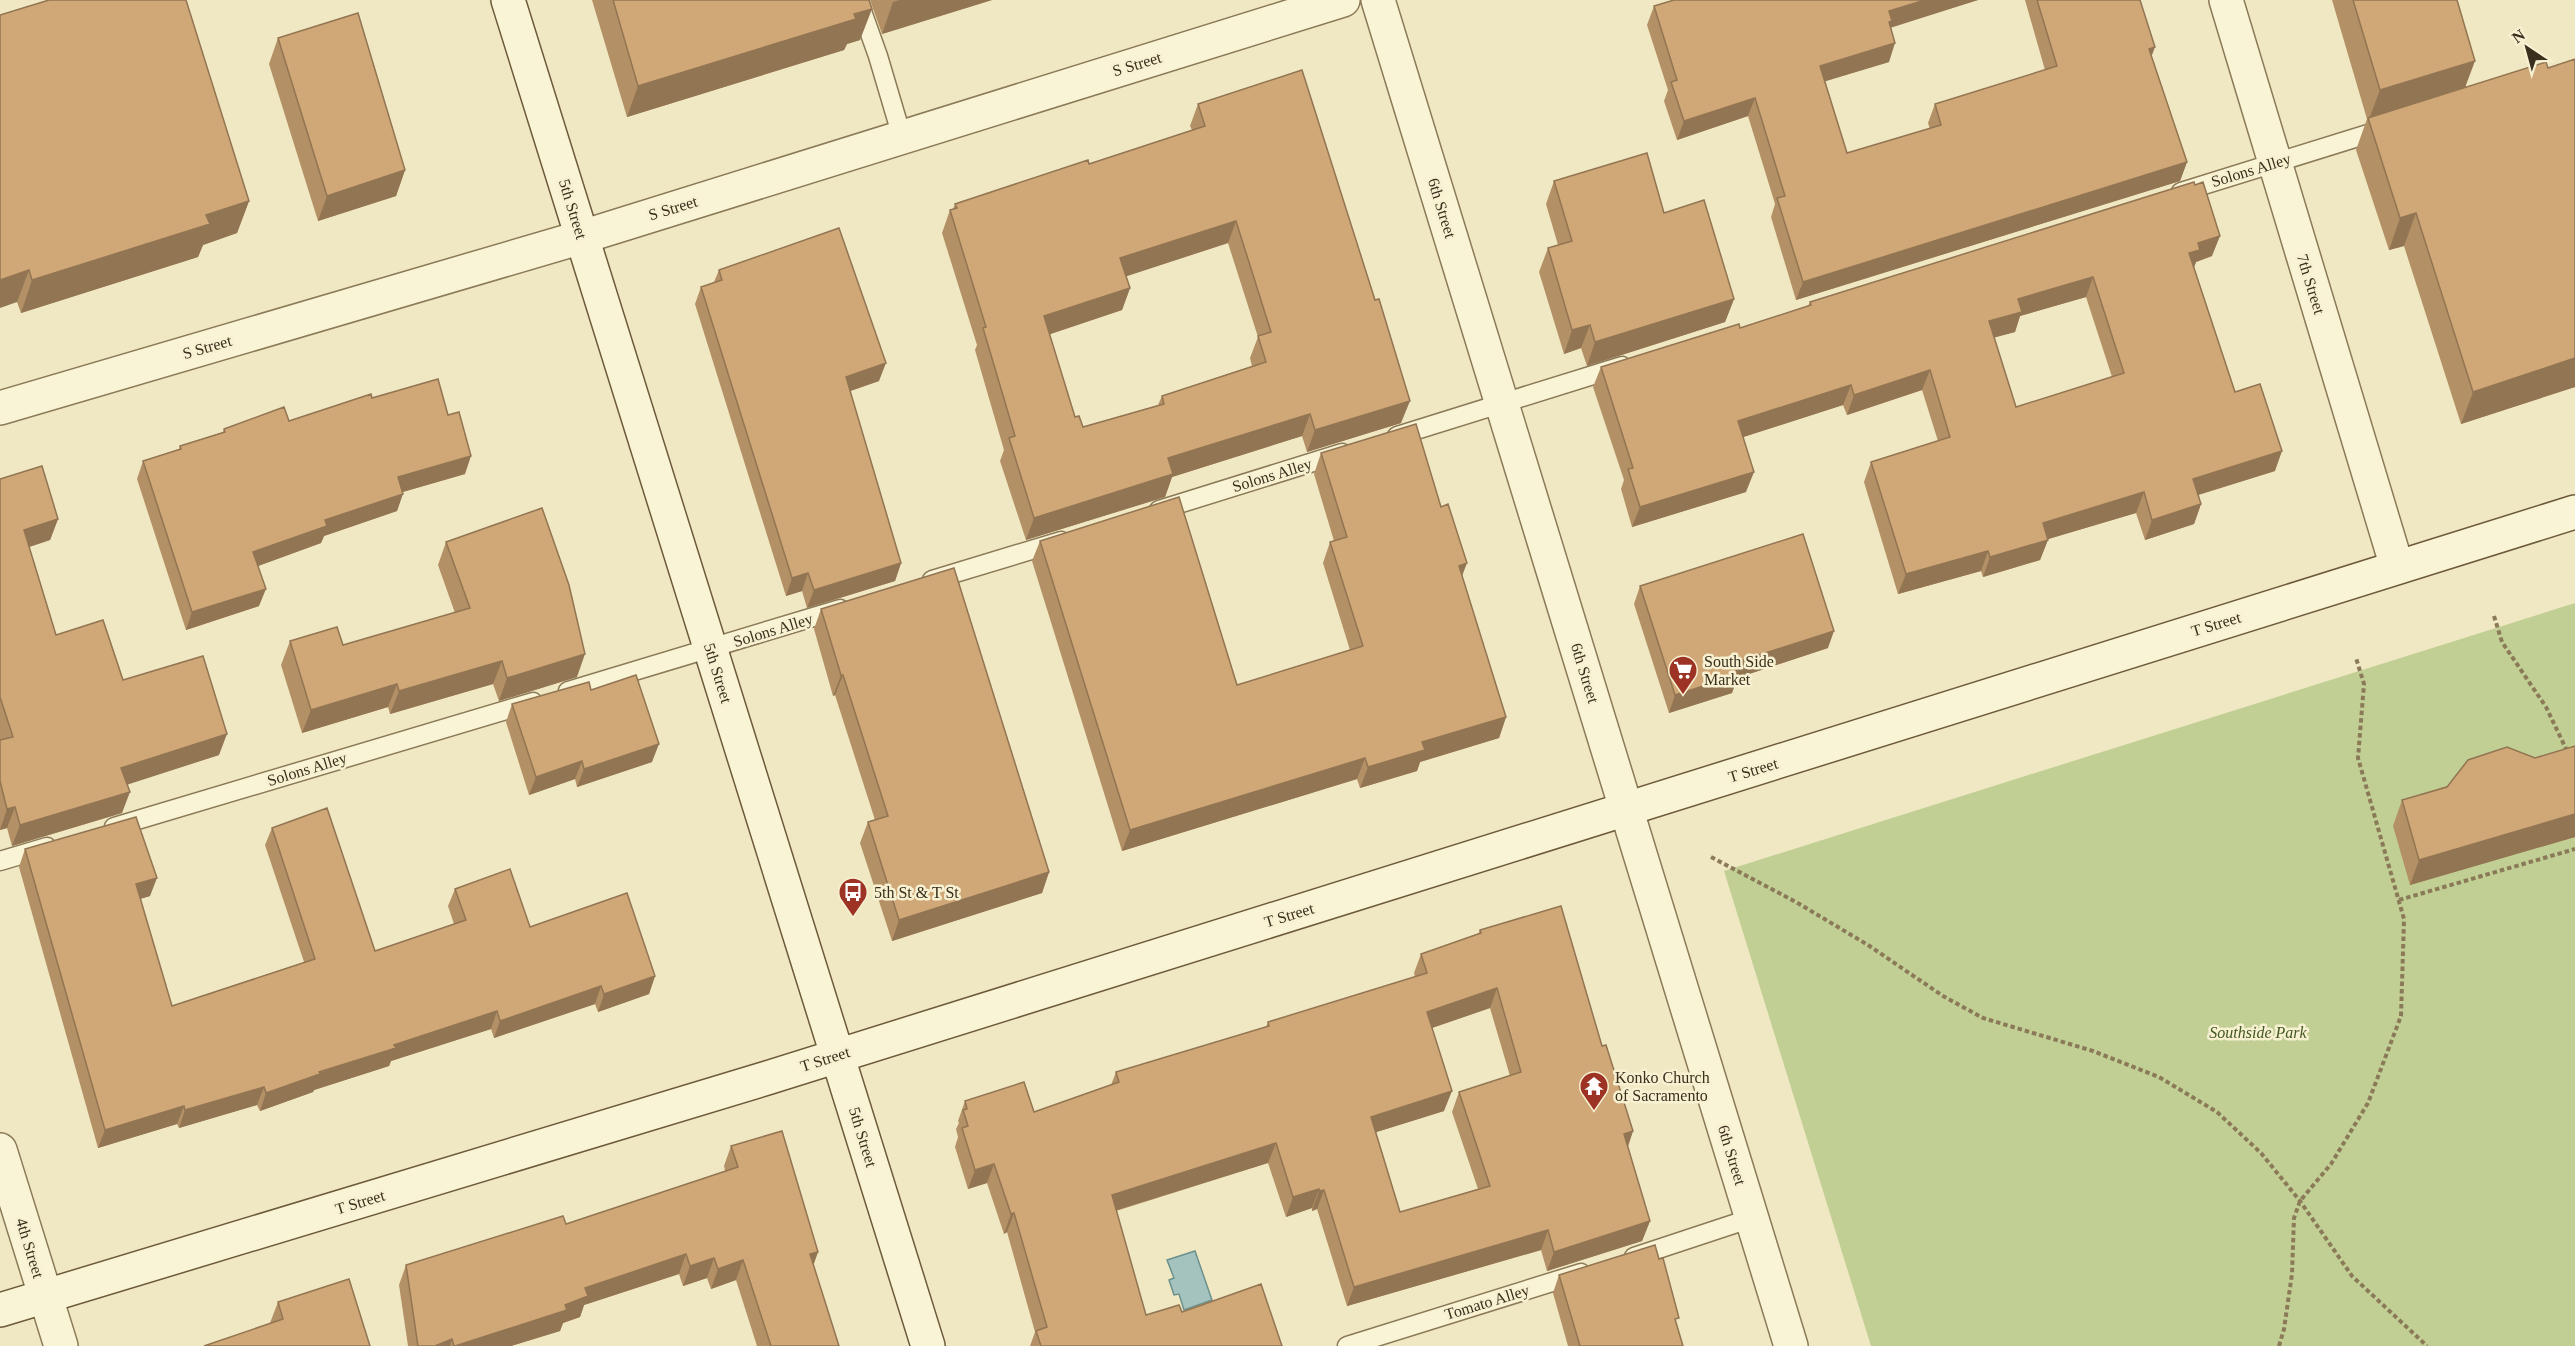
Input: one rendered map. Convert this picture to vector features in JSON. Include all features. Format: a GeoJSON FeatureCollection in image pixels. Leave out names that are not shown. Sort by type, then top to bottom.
{"type":"FeatureCollection","features":[{"type":"Feature","properties":{"kind":"street","name":"5th Street"},"geometry":{"type":"LineString","coordinates":[[508,0],[928,1346]]}},
{"type":"Feature","properties":{"kind":"street","name":"S Street"},"geometry":{"type":"LineString","coordinates":[[0,408],[582,237],[1343,0]]}},
{"type":"Feature","properties":{"kind":"street","name":"6th Street"},"geometry":{"type":"LineString","coordinates":[[1378,0],[1791,1346]]}},
{"type":"Feature","properties":{"kind":"street","name":"7th Street"},"geometry":{"type":"LineString","coordinates":[[2226,0],[2397,567]]}},
{"type":"Feature","properties":{"kind":"street","name":"T Street"},"geometry":{"type":"LineString","coordinates":[[0,1310],[837,1055],[1628,810],[2575,512]]}},
{"type":"Feature","properties":{"kind":"street","name":"4th Street"},"geometry":{"type":"LineString","coordinates":[[0,1150],[61,1346]]}},
{"type":"Feature","properties":{"kind":"lane"},"geometry":{"type":"LineString","coordinates":[[858,0],[878,56],[902,137]]}},
{"type":"Feature","properties":{"kind":"lane","name":"Solons Alley"},"geometry":{"type":"LineString","coordinates":[[2163,198],[2404,123]]}},
{"type":"Feature","properties":{"kind":"lane"},"geometry":{"type":"LineString","coordinates":[[1380,442],[1644,360]]}},
{"type":"Feature","properties":{"kind":"lane","name":"Solons Alley"},"geometry":{"type":"LineString","coordinates":[[1142,515],[1357,449]]}},
{"type":"Feature","properties":{"kind":"lane"},"geometry":{"type":"LineString","coordinates":[[915,586],[1074,536]]}},
{"type":"Feature","properties":{"kind":"lane","name":"Solons Alley"},"geometry":{"type":"LineString","coordinates":[[92,834],[859,603]]}},
{"type":"Feature","properties":{"kind":"lane"},"geometry":{"type":"LineString","coordinates":[[0,861],[69,841]]}},
{"type":"Feature","properties":{"kind":"lane"},"geometry":{"type":"LineString","coordinates":[[1622,1260],[1752,1218]]}},
{"type":"Feature","properties":{"kind":"lane","name":"Tomato Alley"},"geometry":{"type":"LineString","coordinates":[[1347,1346],[1594,1269]]}},
{"type":"Feature","properties":{"kind":"path"},"geometry":{"type":"LineString","coordinates":[[2494,616],[2502,642],[2546,707],[2570,757]]}},
{"type":"Feature","properties":{"kind":"path"},"geometry":{"type":"LineString","coordinates":[[2279,1346],[2284,1329],[2292,1274],[2294,1218],[2300,1201],[2331,1164],[2368,1103],[2401,1016],[2404,919],[2358,758],[2364,684],[2356,658]]}},
{"type":"Feature","properties":{"kind":"path"},"geometry":{"type":"LineString","coordinates":[[2399,900],[2575,849]]}},
{"type":"Feature","properties":{"kind":"path"},"geometry":{"type":"LineString","coordinates":[[1711,857],[1806,908],[1868,945],[1943,996],[1983,1018],[2093,1051],[2159,1077],[2217,1112],[2261,1153],[2300,1201],[2352,1276],[2427,1346]]}},
{"type":"Feature","properties":{"kind":"green space","name":"Southside Park"},"geometry":{"type":"Polygon","coordinates":[[[2575,603],[2575,1346],[1871,1346],[1724,871],[2575,603]]]}},
{"type":"Feature","properties":{"kind":"water"},"geometry":{"type":"Polygon","coordinates":[[[1195,1251],[1212,1300],[1184,1310],[1179,1294],[1174,1295],[1169,1280],[1174,1278],[1167,1260],[1195,1251]]]}},
{"type":"Feature","properties":{"kind":"building"},"geometry":{"type":"Polygon","coordinates":[[[49,0],[186,0],[249,201],[206,215],[210,224],[32,280],[29,270],[0,280],[0,15],[49,0]]]}},
{"type":"Feature","properties":{"kind":"building"},"geometry":{"type":"Polygon","coordinates":[[[613,0],[869,0],[872,9],[854,14],[856,19],[638,86],[613,0]]]}},
{"type":"Feature","properties":{"kind":"building"},"geometry":{"type":"Polygon","coordinates":[[[1674,0],[1925,0],[1889,11],[1892,21],[1889,22],[1895,43],[1820,66],[1847,153],[1941,125],[1935,104],[2057,66],[2037,0],[2140,0],[2155,47],[2149,49],[2187,162],[1803,282],[1777,198],[1785,196],[1755,98],[1684,121],[1671,82],[1677,80],[1654,6],[1674,0]]]}},
{"type":"Feature","properties":{"kind":"building"},"geometry":{"type":"Polygon","coordinates":[[[2353,0],[2457,0],[2475,61],[2380,90],[2353,0]]]}},
{"type":"Feature","properties":{"kind":"building"},"geometry":{"type":"Polygon","coordinates":[[[358,13],[405,170],[327,196],[278,38],[358,13]]]}},
{"type":"Feature","properties":{"kind":"building"},"geometry":{"type":"Polygon","coordinates":[[[2575,59],[2575,358],[2473,392],[2416,213],[2400,218],[2368,118],[2546,62],[2548,68],[2575,59]]]}},
{"type":"Feature","properties":{"kind":"building"},"geometry":{"type":"Polygon","coordinates":[[[1302,70],[1375,300],[1379,299],[1410,401],[1315,430],[1310,414],[1168,458],[1173,474],[1034,518],[1009,438],[1015,436],[983,328],[986,327],[950,210],[957,208],[955,204],[1088,160],[1089,164],[1205,126],[1198,104],[1302,70]],[[1236,221],[1120,258],[1130,288],[1044,316],[1075,417],[1079,416],[1083,427],[1164,404],[1162,396],[1266,362],[1258,336],[1271,332],[1236,221]]]}},
{"type":"Feature","properties":{"kind":"building"},"geometry":{"type":"Polygon","coordinates":[[[1647,153],[1664,213],[1704,200],[1734,299],[1595,342],[1590,325],[1572,330],[1548,248],[1572,241],[1554,181],[1647,153]]]}},
{"type":"Feature","properties":{"kind":"building"},"geometry":{"type":"Polygon","coordinates":[[[2194,182],[2195,185],[2203,182],[2220,236],[2198,243],[2200,250],[2189,253],[2235,392],[2260,384],[2282,451],[2193,479],[2201,504],[2152,520],[2144,492],[2043,523],[2048,540],[1990,557],[1988,551],[1906,574],[1871,462],[1950,437],[1930,370],[1854,395],[1851,385],[1738,421],[1754,472],[1640,507],[1628,469],[1633,468],[1601,367],[1739,324],[1740,328],[1811,305],[1810,302],[2194,182]],[[2093,277],[2018,299],[2022,312],[1989,321],[2016,407],[2124,373],[2093,277]]]}},
{"type":"Feature","properties":{"kind":"building"},"geometry":{"type":"Polygon","coordinates":[[[839,228],[886,363],[846,377],[901,563],[814,590],[808,573],[792,578],[701,287],[722,280],[719,270],[839,228]]]}},
{"type":"Feature","properties":{"kind":"building"},"geometry":{"type":"Polygon","coordinates":[[[438,379],[448,415],[459,412],[471,456],[398,477],[403,494],[325,520],[327,526],[253,552],[266,589],[192,612],[143,461],[181,449],[180,446],[225,432],[224,429],[284,407],[289,421],[371,394],[372,398],[438,379]]]}},
{"type":"Feature","properties":{"kind":"building"},"geometry":{"type":"Polygon","coordinates":[[[1416,424],[1441,507],[1448,504],[1467,563],[1459,566],[1506,717],[1422,742],[1425,750],[1368,767],[1365,758],[1130,830],[1040,541],[1179,497],[1237,685],[1363,646],[1330,542],[1347,537],[1321,453],[1416,424]]]}},
{"type":"Feature","properties":{"kind":"building"},"geometry":{"type":"Polygon","coordinates":[[[42,466],[58,519],[24,530],[56,635],[103,620],[123,680],[203,656],[227,734],[121,768],[130,792],[20,825],[15,807],[7,809],[0,781],[0,740],[13,737],[0,697],[0,479],[42,466]]]}},
{"type":"Feature","properties":{"kind":"building"},"geometry":{"type":"Polygon","coordinates":[[[542,508],[569,585],[585,654],[507,678],[502,661],[399,691],[397,684],[311,710],[290,641],[337,627],[343,645],[470,608],[446,542],[542,508]]]}},
{"type":"Feature","properties":{"kind":"building"},"geometry":{"type":"Polygon","coordinates":[[[1803,534],[1834,631],[1734,663],[1738,675],[1675,695],[1640,586],[1803,534]]]}},
{"type":"Feature","properties":{"kind":"building"},"geometry":{"type":"Polygon","coordinates":[[[954,568],[1049,872],[899,920],[868,822],[888,816],[821,609],[954,568]]]}},
{"type":"Feature","properties":{"kind":"building"},"geometry":{"type":"Polygon","coordinates":[[[636,675],[659,744],[584,769],[582,761],[536,777],[512,704],[589,682],[591,690],[636,675]]]}},
{"type":"Feature","properties":{"kind":"building"},"geometry":{"type":"Polygon","coordinates":[[[2575,746],[2575,814],[2419,860],[2402,800],[2447,787],[2468,760],[2507,747],[2535,758],[2575,746]]]}},
{"type":"Feature","properties":{"kind":"building"},"geometry":{"type":"Polygon","coordinates":[[[327,808],[375,951],[466,920],[455,889],[510,869],[530,927],[627,893],[655,976],[604,994],[601,986],[500,1021],[497,1011],[394,1045],[396,1048],[319,1072],[320,1074],[266,1093],[264,1087],[185,1110],[184,1106],[105,1130],[25,849],[136,817],[157,878],[136,884],[172,1006],[315,959],[272,828],[327,808]]]}},
{"type":"Feature","properties":{"kind":"building"},"geometry":{"type":"Polygon","coordinates":[[[1561,906],[1602,1046],[1606,1045],[1633,1131],[1624,1134],[1650,1221],[1554,1252],[1548,1230],[1354,1287],[1324,1190],[1319,1191],[1319,1189],[1293,1197],[1276,1143],[1112,1195],[1146,1315],[1179,1305],[1182,1312],[1261,1284],[1282,1346],[1041,1346],[1036,1331],[1047,1327],[1014,1213],[1011,1214],[994,1164],[975,1170],[962,1128],[968,1126],[963,1110],[967,1109],[965,1101],[1024,1082],[1034,1112],[1119,1082],[1116,1072],[1269,1026],[1268,1022],[1427,973],[1421,954],[1481,933],[1480,930],[1561,906]],[[1497,988],[1427,1012],[1452,1091],[1371,1117],[1400,1212],[1490,1186],[1459,1092],[1521,1072],[1497,988]]]}},
{"type":"Feature","properties":{"kind":"building"},"geometry":{"type":"Polygon","coordinates":[[[782,1131],[818,1252],[810,1254],[839,1346],[771,1346],[743,1260],[718,1269],[714,1258],[690,1266],[686,1254],[585,1288],[588,1296],[565,1305],[567,1310],[455,1346],[452,1339],[435,1346],[418,1346],[406,1265],[563,1216],[566,1224],[738,1167],[731,1146],[782,1131]]]}},
{"type":"Feature","properties":{"kind":"building"},"geometry":{"type":"Polygon","coordinates":[[[1655,1245],[1659,1259],[1663,1258],[1679,1318],[1675,1319],[1683,1346],[1580,1346],[1559,1275],[1655,1245]]]}},
{"type":"Feature","properties":{"kind":"building"},"geometry":{"type":"Polygon","coordinates":[[[349,1279],[370,1346],[204,1346],[283,1319],[278,1302],[349,1279]]]}},
{"type":"Feature","properties":{"kind":"place","name":"South Side Market"},"geometry":{"type":"Point","coordinates":[1683,696]}},
{"type":"Feature","properties":{"kind":"place","name":"5th St & T St"},"geometry":{"type":"Point","coordinates":[853,918]}},
{"type":"Feature","properties":{"kind":"place","name":"Konko Church of Sacramento"},"geometry":{"type":"Point","coordinates":[1594,1112]}}]}
